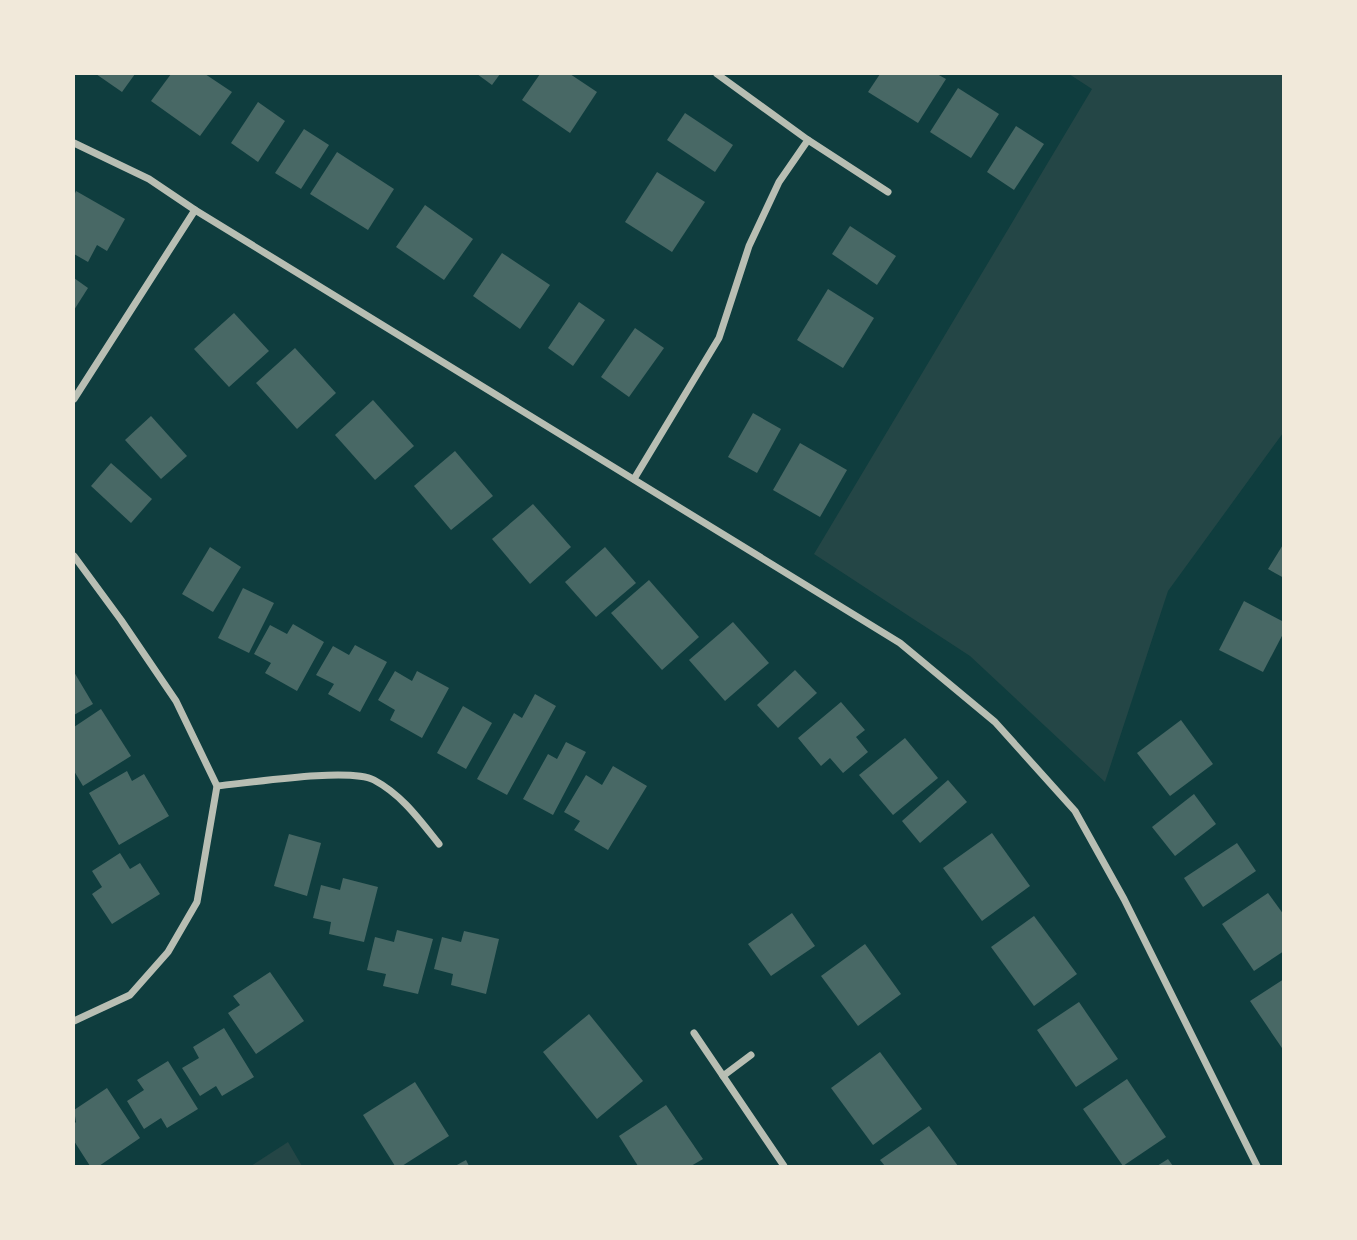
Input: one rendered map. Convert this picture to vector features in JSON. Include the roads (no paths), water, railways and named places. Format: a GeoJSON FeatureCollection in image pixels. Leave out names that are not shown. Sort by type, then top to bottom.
{"type":"FeatureCollection","features":[{"type":"Feature","properties":{"kind":"street"},"geometry":{"type":"LineString","coordinates":[[718,74],[808,140],[888,192]]}},
{"type":"Feature","properties":{"kind":"street"},"geometry":{"type":"LineString","coordinates":[[634,479],[719,338],[749,246],[779,182],[808,140]]}},
{"type":"Feature","properties":{"kind":"street"},"geometry":{"type":"LineString","coordinates":[[74,143],[149,179],[195,210],[900,643],[995,722],[1075,811],[1124,899],[1256,1167]]}},
{"type":"Feature","properties":{"kind":"street"},"geometry":{"type":"LineString","coordinates":[[74,399],[195,210]]}},
{"type":"Feature","properties":{"kind":"street"},"geometry":{"type":"LineString","coordinates":[[74,556],[176,701],[217,786],[197,902],[168,952],[130,995],[74,1021]]}},
{"type":"Feature","properties":{"kind":"street"},"geometry":{"type":"LineString","coordinates":[[217,786],[336,774],[371,778],[404,800],[439,844]]}},
{"type":"Feature","properties":{"kind":"street"},"geometry":{"type":"LineString","coordinates":[[694,1033],[784,1167]]}},
{"type":"Feature","properties":{"kind":"street"},"geometry":{"type":"LineString","coordinates":[[723,1076],[751,1055]]}}]}
